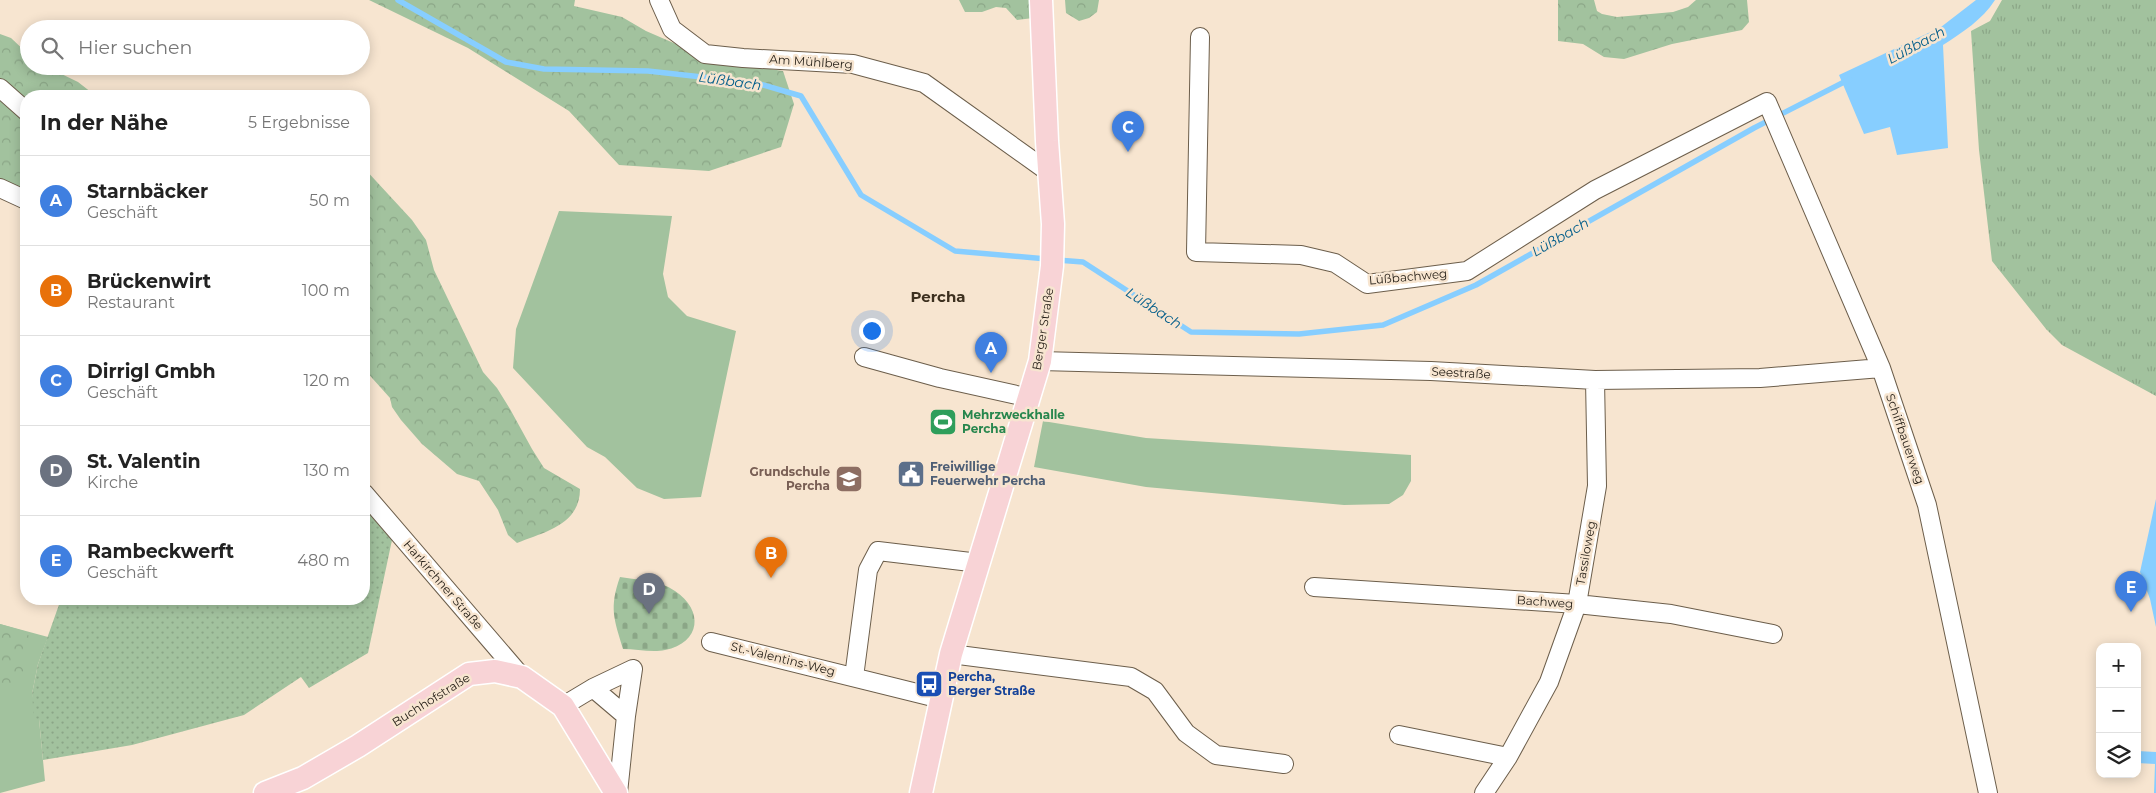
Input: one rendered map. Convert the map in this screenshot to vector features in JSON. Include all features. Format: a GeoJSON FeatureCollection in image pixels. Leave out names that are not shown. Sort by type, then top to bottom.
{"type":"FeatureCollection","features":[{"type":"Feature","properties":{"kind":"main road","name":"Berger Straße"},"geometry":{"type":"LineString","coordinates":[[921,793],[951,654],[1040,361],[1052,266],[1054,224],[1041,0]]}},
{"type":"Feature","properties":{"kind":"main road","name":"Buchhofstraße"},"geometry":{"type":"LineString","coordinates":[[265,793],[311,773],[358,746],[469,674],[496,671],[522,677],[562,706],[617,793]]}},
{"type":"Feature","properties":{"kind":"street","name":"Am Mühlberg"},"geometry":{"type":"LineString","coordinates":[[659,0],[672,29],[705,54],[853,64],[924,83],[1050,173]]}},
{"type":"Feature","properties":{"kind":"street","name":"Lüßbachweg"},"geometry":{"type":"LineString","coordinates":[[1200,37],[1196,252],[1301,255],[1335,263],[1367,284],[1466,271],[1595,190],[1767,102]]}},
{"type":"Feature","properties":{"kind":"street"},"geometry":{"type":"LineString","coordinates":[[0,88],[20,106]]}},
{"type":"Feature","properties":{"kind":"street","name":"Schiffbauerweg"},"geometry":{"type":"LineString","coordinates":[[1767,102],[1881,368],[1927,505],[1988,793]]}},
{"type":"Feature","properties":{"kind":"street"},"geometry":{"type":"LineString","coordinates":[[0,188],[20,197]]}},
{"type":"Feature","properties":{"kind":"street"},"geometry":{"type":"LineString","coordinates":[[864,356],[940,378],[1030,398]]}},
{"type":"Feature","properties":{"kind":"street","name":"Seestraße"},"geometry":{"type":"LineString","coordinates":[[1040,361],[1431,371],[1595,380],[1760,378],[1881,368]]}},
{"type":"Feature","properties":{"kind":"street","name":"Tassiloweg"},"geometry":{"type":"LineString","coordinates":[[1484,793],[1508,757],[1549,682],[1577,604],[1597,486],[1595,380]]}},
{"type":"Feature","properties":{"kind":"street","name":"Harkirchner Straße"},"geometry":{"type":"LineString","coordinates":[[370,501],[522,677]]}},
{"type":"Feature","properties":{"kind":"street"},"geometry":{"type":"LineString","coordinates":[[854,677],[868,570],[878,551],[979,563]]}},
{"type":"Feature","properties":{"kind":"street","name":"Bachweg"},"geometry":{"type":"LineString","coordinates":[[1314,587],[1577,604],[1671,614],[1773,634]]}},
{"type":"Feature","properties":{"kind":"street","name":"St.-Valentins-Weg"},"geometry":{"type":"LineString","coordinates":[[711,642],[941,699]]}},
{"type":"Feature","properties":{"kind":"street"},"geometry":{"type":"LineString","coordinates":[[951,654],[1131,677],[1155,691],[1186,733],[1216,755],[1284,764]]}},
{"type":"Feature","properties":{"kind":"street"},"geometry":{"type":"LineString","coordinates":[[562,706],[593,688],[633,669],[617,793]]}},
{"type":"Feature","properties":{"kind":"street"},"geometry":{"type":"LineString","coordinates":[[593,688],[626,716]]}},
{"type":"Feature","properties":{"kind":"street"},"geometry":{"type":"LineString","coordinates":[[1398,734],[1508,757]]}},
{"type":"Feature","properties":{"kind":"green space"},"geometry":{"type":"Polygon","coordinates":[[[369,0],[575,0],[574,6],[622,17],[709,63],[733,63],[783,71],[794,104],[781,147],[709,171],[619,165],[569,111],[468,48],[369,0]]]}},
{"type":"Feature","properties":{"kind":"green space"},"geometry":{"type":"Polygon","coordinates":[[[959,0],[1034,0],[1033,18],[1017,20],[1006,8],[996,7],[982,12],[965,12],[959,0]]]}},
{"type":"Feature","properties":{"kind":"green space"},"geometry":{"type":"Polygon","coordinates":[[[1065,0],[1099,0],[1097,12],[1089,18],[1079,21],[1066,13],[1065,0]]]}},
{"type":"Feature","properties":{"kind":"green space"},"geometry":{"type":"Polygon","coordinates":[[[1558,0],[1594,0],[1597,11],[1617,17],[1673,12],[1688,7],[1696,0],[1747,0],[1749,22],[1742,30],[1672,44],[1624,59],[1604,57],[1583,44],[1558,41],[1558,0]]]}},
{"type":"Feature","properties":{"kind":"green space"},"geometry":{"type":"Polygon","coordinates":[[[2002,0],[2156,0],[2156,396],[2062,345],[2046,329],[1992,261],[1979,150],[1971,31],[1990,21],[2002,0]]]}},
{"type":"Feature","properties":{"kind":"green space"},"geometry":{"type":"Polygon","coordinates":[[[0,34],[11,38],[20,46],[20,75],[64,75],[78,82],[88,90],[20,90],[20,208],[0,193],[0,34]]]}},
{"type":"Feature","properties":{"kind":"green space"},"geometry":{"type":"Polygon","coordinates":[[[370,174],[412,220],[426,240],[434,270],[483,372],[497,388],[544,468],[580,489],[574,511],[567,519],[549,531],[517,543],[508,535],[498,510],[479,481],[457,474],[422,444],[401,420],[392,407],[390,398],[370,376],[370,174]]]}},
{"type":"Feature","properties":{"kind":"green space"},"geometry":{"type":"Polygon","coordinates":[[[559,211],[672,216],[663,274],[668,297],[687,316],[736,331],[701,497],[664,499],[637,488],[605,457],[587,447],[513,368],[516,329],[559,211]]]}},
{"type":"Feature","properties":{"kind":"green space"},"geometry":{"type":"Polygon","coordinates":[[[1043,421],[1146,438],[1411,455],[1411,481],[1403,495],[1389,504],[1344,505],[1146,487],[1034,467],[1043,421]]]}},
{"type":"Feature","properties":{"kind":"green space"},"geometry":{"type":"Polygon","coordinates":[[[370,515],[392,540],[368,653],[309,688],[301,677],[244,715],[132,745],[43,760],[39,719],[34,718],[32,694],[38,664],[59,605],[370,605],[370,515]]]}},
{"type":"Feature","properties":{"kind":"green space"},"geometry":{"type":"Polygon","coordinates":[[[620,577],[648,581],[669,587],[684,599],[691,607],[694,616],[692,633],[686,640],[677,646],[660,651],[623,649],[614,613],[615,597],[620,577]]]}},
{"type":"Feature","properties":{"kind":"green space"},"geometry":{"type":"Polygon","coordinates":[[[0,624],[48,637],[38,664],[32,694],[39,719],[45,781],[0,793],[0,624]]]}},
{"type":"Feature","properties":{"kind":"green space"},"geometry":{"type":"Polygon","coordinates":[[[0,624],[24,631],[31,638],[20,685],[0,690],[0,624]]]}},
{"type":"Feature","properties":{"kind":"water"},"geometry":{"type":"Polygon","coordinates":[[[1976,0],[1995,0],[1978,20],[1943,45],[1948,148],[1897,155],[1890,127],[1864,134],[1839,75],[1941,27],[1976,0]]]}},
{"type":"Feature","properties":{"kind":"water"},"geometry":{"type":"Polygon","coordinates":[[[2156,499],[2156,627],[2150,599],[2140,572],[2156,499]]]}},
{"type":"Feature","properties":{"kind":"water"},"geometry":{"type":"Polygon","coordinates":[[[2141,751],[2156,752],[2156,793],[2154,793],[2155,764],[2141,763],[2141,751]]]}},
{"type":"Feature","properties":{"kind":"waterway","name":"Lüßbach"},"geometry":{"type":"LineString","coordinates":[[398,0],[506,62],[544,69],[648,71],[756,83],[801,96],[861,195],[955,251],[1047,259]]}},
{"type":"Feature","properties":{"kind":"waterway","name":"Lüßbach"},"geometry":{"type":"LineString","coordinates":[[1057,260],[1083,262],[1191,332],[1299,334],[1383,325],[1476,285],[1754,128],[1850,79]]}},
{"type":"Feature","properties":{"kind":"place","name":"Dirrigl Gmbh"},"geometry":{"type":"Point","coordinates":[1128,152]}},
{"type":"Feature","properties":{"kind":"place","name":"Starnbäcker"},"geometry":{"type":"Point","coordinates":[991,373]}},
{"type":"Feature","properties":{"kind":"place","name":"Mehrzweckhalle Percha"},"geometry":{"type":"Point","coordinates":[943,422]}},
{"type":"Feature","properties":{"kind":"place","name":"Freiwillige Feuerwehr Percha"},"geometry":{"type":"Point","coordinates":[911,474]}},
{"type":"Feature","properties":{"kind":"place","name":"Grundschule Percha"},"geometry":{"type":"Point","coordinates":[849,479]}},
{"type":"Feature","properties":{"kind":"place","name":"Brückenwirt"},"geometry":{"type":"Point","coordinates":[771,578]}},
{"type":"Feature","properties":{"kind":"place","name":"Rambeckwerft"},"geometry":{"type":"Point","coordinates":[2131,612]}},
{"type":"Feature","properties":{"kind":"place","name":"St. Valentin"},"geometry":{"type":"Point","coordinates":[649,614]}},
{"type":"Feature","properties":{"kind":"place","name":"Percha, Berger Straße"},"geometry":{"type":"Point","coordinates":[929,684]}},
{"type":"Feature","properties":{"kind":"district","name":"Percha"},"geometry":{"type":"Point","coordinates":[938,297]}}]}
